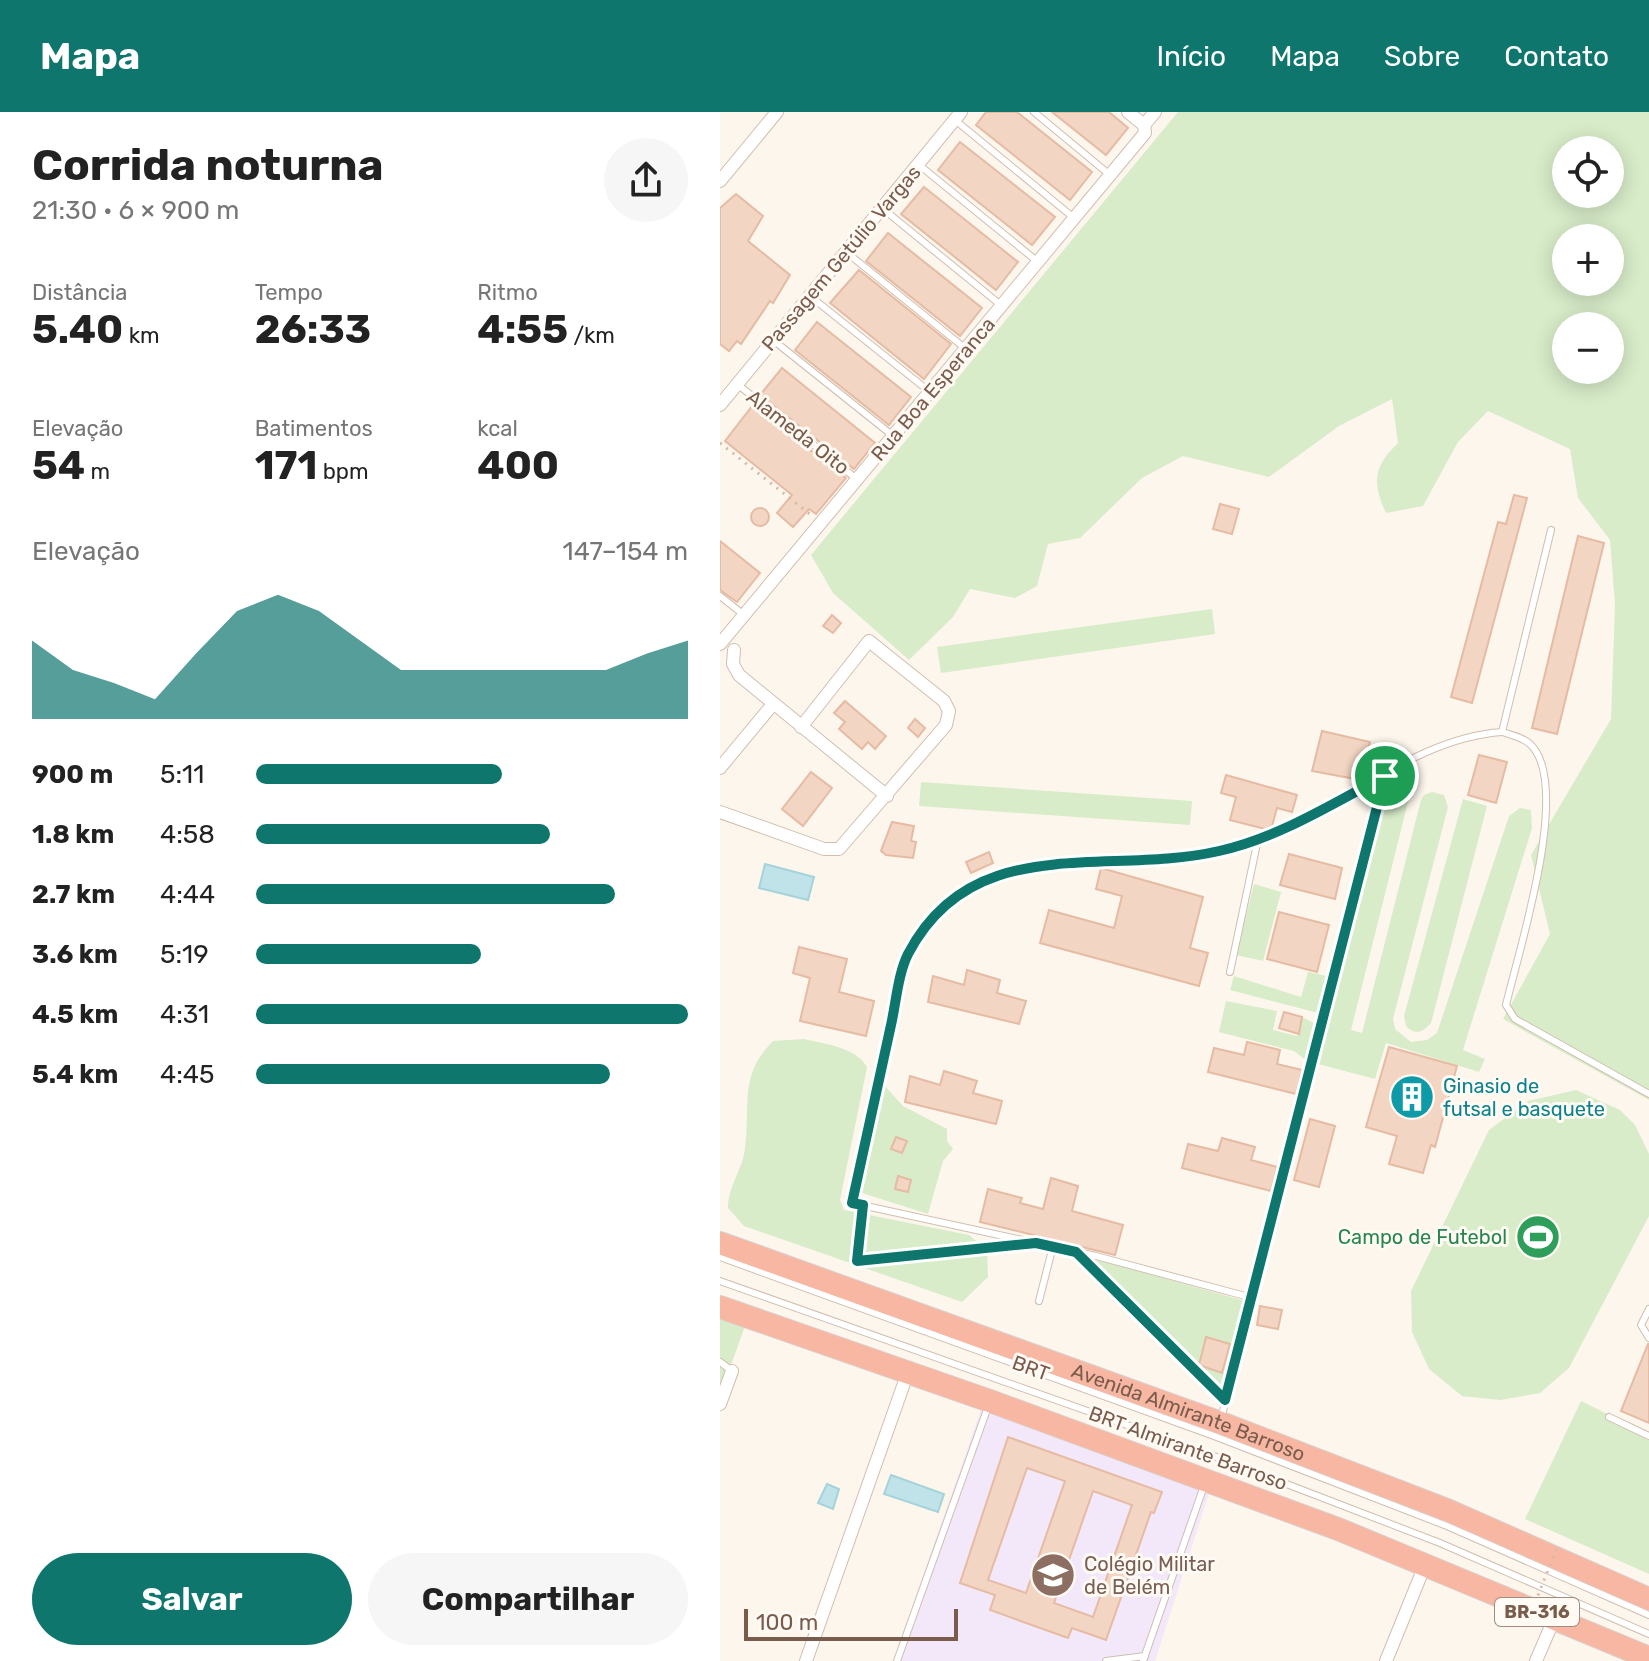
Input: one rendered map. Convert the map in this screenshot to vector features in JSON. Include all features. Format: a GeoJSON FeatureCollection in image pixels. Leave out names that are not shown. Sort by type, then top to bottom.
{"type":"FeatureCollection","features":[{"type":"Feature","properties":{"kind":"highway","name":"Avenida Almirante Barroso"},"geometry":{"type":"LineString","coordinates":[[720,1243],[1221,1423],[1447,1510],[1649,1599]]}},
{"type":"Feature","properties":{"kind":"highway"},"geometry":{"type":"LineString","coordinates":[[720,1307],[990,1401],[1425,1565]]}},
{"type":"Feature","properties":{"kind":"highway","name":"BR-316"},"geometry":{"type":"LineString","coordinates":[[1425,1565],[1647,1659]]}},
{"type":"Feature","properties":{"kind":"street"},"geometry":{"type":"LineString","coordinates":[[720,181],[777,112]]}},
{"type":"Feature","properties":{"kind":"street"},"geometry":{"type":"LineString","coordinates":[[1128,112],[1144,129]]}},
{"type":"Feature","properties":{"kind":"street","name":"Rua Boa Esperanca"},"geometry":{"type":"LineString","coordinates":[[720,644],[1110,175],[1155,112]]}},
{"type":"Feature","properties":{"kind":"street","name":"Passagem Getúlio Vargas"},"geometry":{"type":"LineString","coordinates":[[720,405],[958,116]]}},
{"type":"Feature","properties":{"kind":"street"},"geometry":{"type":"LineString","coordinates":[[720,812],[834,850],[847,844],[946,725],[949,711],[944,701],[869,641],[801,727]]}},
{"type":"Feature","properties":{"kind":"street"},"geometry":{"type":"LineString","coordinates":[[734,650],[733,664],[739,675],[887,796]]}},
{"type":"Feature","properties":{"kind":"street"},"geometry":{"type":"LineString","coordinates":[[720,768],[773,704]]}},
{"type":"Feature","properties":{"kind":"street"},"geometry":{"type":"LineString","coordinates":[[720,1404],[732,1371]]}},
{"type":"Feature","properties":{"kind":"street"},"geometry":{"type":"LineString","coordinates":[[806,1661],[908,1372]]}},
{"type":"Feature","properties":{"kind":"street"},"geometry":{"type":"LineString","coordinates":[[1386,1661],[1425,1565]]}},
{"type":"Feature","properties":{"kind":"street"},"geometry":{"type":"LineString","coordinates":[[1536,1661],[1554,1619]]}},
{"type":"Feature","properties":{"kind":"lane"},"geometry":{"type":"LineString","coordinates":[[1034,112],[1110,175]]}},
{"type":"Feature","properties":{"kind":"lane"},"geometry":{"type":"LineString","coordinates":[[958,116],[1074,218]]}},
{"type":"Feature","properties":{"kind":"lane"},"geometry":{"type":"LineString","coordinates":[[918,164],[1038,262]]}},
{"type":"Feature","properties":{"kind":"lane"},"geometry":{"type":"LineString","coordinates":[[882,208],[1002,306]]}},
{"type":"Feature","properties":{"kind":"lane"},"geometry":{"type":"LineString","coordinates":[[846,252],[966,349]]}},
{"type":"Feature","properties":{"kind":"lane"},"geometry":{"type":"LineString","coordinates":[[810,296],[930,392]]}},
{"type":"Feature","properties":{"kind":"lane"},"geometry":{"type":"LineString","coordinates":[[773,340],[894,436]]}},
{"type":"Feature","properties":{"kind":"lane","name":"Alameda Oito"},"geometry":{"type":"LineString","coordinates":[[737,384],[858,480]]}},
{"type":"Feature","properties":{"kind":"lane"},"geometry":{"type":"LineString","coordinates":[[1502,732],[1551,530]]}},
{"type":"Feature","properties":{"kind":"lane"},"geometry":{"type":"LineString","coordinates":[[720,596],[744,615]]}},
{"type":"Feature","properties":{"kind":"lane"},"geometry":{"type":"LineString","coordinates":[[1249,1297],[1053,1246],[852,1203],[906,957],[928,920],[941,907],[977,882],[1016,868],[1218,852],[1258,839],[1432,749],[1483,734],[1502,732],[1531,745],[1539,757],[1545,775],[1548,818],[1506,1005],[1515,1019],[1649,1094]]}},
{"type":"Feature","properties":{"kind":"lane"},"geometry":{"type":"LineString","coordinates":[[1221,1423],[1249,1297],[1385,776]]}},
{"type":"Feature","properties":{"kind":"lane"},"geometry":{"type":"LineString","coordinates":[[1230,972],[1258,839]]}},
{"type":"Feature","properties":{"kind":"lane"},"geometry":{"type":"LineString","coordinates":[[863,1205],[857,1261],[1036,1243]]}},
{"type":"Feature","properties":{"kind":"lane"},"geometry":{"type":"LineString","coordinates":[[1039,1301],[1053,1246]]}},
{"type":"Feature","properties":{"kind":"lane"},"geometry":{"type":"LineString","coordinates":[[1076,1252],[1225,1400]]}},
{"type":"Feature","properties":{"kind":"lane","name":"BRT"},"geometry":{"type":"LineString","coordinates":[[720,1257],[1243,1447],[1447,1526],[1649,1615]]}},
{"type":"Feature","properties":{"kind":"lane","name":"BRT Almirante Barroso"},"geometry":{"type":"LineString","coordinates":[[720,1281],[1206,1453],[1440,1543],[1649,1634]]}},
{"type":"Feature","properties":{"kind":"lane"},"geometry":{"type":"LineString","coordinates":[[1649,1309],[1641,1325],[1649,1338]]}},
{"type":"Feature","properties":{"kind":"lane"},"geometry":{"type":"LineString","coordinates":[[720,1320],[746,1316]]}},
{"type":"Feature","properties":{"kind":"lane"},"geometry":{"type":"LineString","coordinates":[[720,1362],[732,1371]]}},
{"type":"Feature","properties":{"kind":"lane"},"geometry":{"type":"LineString","coordinates":[[897,1661],[990,1401]]}},
{"type":"Feature","properties":{"kind":"lane"},"geometry":{"type":"LineString","coordinates":[[1609,1417],[1649,1436]]}},
{"type":"Feature","properties":{"kind":"lane"},"geometry":{"type":"LineString","coordinates":[[1106,1661],[1144,1658],[1205,1481]]}},
{"type":"Feature","properties":{"kind":"path"},"geometry":{"type":"LineString","coordinates":[[720,443],[822,523]]}},
{"type":"Feature","properties":{"kind":"path"},"geometry":{"type":"LineString","coordinates":[[1526,1625],[1557,1548]]}},
{"type":"Feature","properties":{"kind":"shaded area","name":"Colégio Militar de Belém"},"geometry":{"type":"Polygon","coordinates":[[[982,1407],[1210,1490],[1155,1661],[893,1661],[982,1407]]]}},
{"type":"Feature","properties":{"kind":"green space"},"geometry":{"type":"Polygon","coordinates":[[[1178,112],[1649,112],[1649,1100],[1503,1019],[1550,934],[1531,855],[1611,719],[1615,605],[1610,540],[1578,498],[1570,449],[1488,411],[1458,442],[1423,506],[1386,513],[1378,492],[1377,475],[1398,443],[1392,399],[1339,426],[1269,477],[1183,456],[1142,478],[1080,538],[1048,544],[1037,586],[1015,598],[970,589],[953,617],[909,660],[833,593],[811,555],[1178,112]]]}},
{"type":"Feature","properties":{"kind":"green space"},"geometry":{"type":"Polygon","coordinates":[[[1212,609],[1215,634],[941,673],[937,647],[1212,609]]]}},
{"type":"Feature","properties":{"kind":"green space"},"geometry":{"type":"Polygon","coordinates":[[[921,782],[1192,801],[1190,825],[919,806],[921,782]]]}},
{"type":"Feature","properties":{"kind":"green space"},"geometry":{"type":"Polygon","coordinates":[[[1394,791],[1410,794],[1351,1030],[1362,1033],[1421,800],[1432,792],[1444,795],[1448,807],[1393,1019],[1395,1029],[1411,1042],[1427,1040],[1437,1033],[1509,816],[1520,808],[1531,810],[1532,828],[1463,1050],[1485,1059],[1479,1072],[1386,1043],[1375,1079],[1318,1064],[1384,808],[1394,791]]]}},
{"type":"Feature","properties":{"kind":"green space"},"geometry":{"type":"Polygon","coordinates":[[[1463,799],[1487,806],[1431,1023],[1416,1032],[1406,1026],[1404,1016],[1463,799]]]}},
{"type":"Feature","properties":{"kind":"green space"},"geometry":{"type":"Polygon","coordinates":[[[1254,884],[1281,892],[1263,961],[1236,955],[1254,884]]]}},
{"type":"Feature","properties":{"kind":"green space"},"geometry":{"type":"Polygon","coordinates":[[[1308,972],[1332,977],[1326,1015],[1230,990],[1234,976],[1301,997],[1308,972]]]}},
{"type":"Feature","properties":{"kind":"green space"},"geometry":{"type":"Polygon","coordinates":[[[1226,1001],[1277,1011],[1273,1030],[1297,1036],[1302,1017],[1314,1023],[1307,1061],[1294,1051],[1219,1032],[1226,1001]]]}},
{"type":"Feature","properties":{"kind":"green space"},"geometry":{"type":"Polygon","coordinates":[[[804,1039],[848,1051],[867,1067],[840,1200],[844,1210],[969,1235],[987,1250],[988,1277],[962,1302],[744,1226],[728,1208],[730,1192],[744,1156],[748,1091],[755,1067],[773,1041],[804,1039]]]}},
{"type":"Feature","properties":{"kind":"green space"},"geometry":{"type":"Polygon","coordinates":[[[883,1084],[903,1106],[947,1129],[947,1141],[953,1149],[943,1161],[928,1214],[859,1192],[883,1084]]]}},
{"type":"Feature","properties":{"kind":"green space","name":"Campo de Futebol"},"geometry":{"type":"Polygon","coordinates":[[[1576,1090],[1620,1110],[1635,1125],[1649,1154],[1649,1216],[1569,1368],[1540,1393],[1500,1400],[1462,1396],[1429,1369],[1412,1332],[1411,1291],[1489,1130],[1528,1101],[1576,1090]]]}},
{"type":"Feature","properties":{"kind":"green space"},"geometry":{"type":"Polygon","coordinates":[[[1085,1256],[1245,1301],[1223,1389],[1085,1256]]]}},
{"type":"Feature","properties":{"kind":"green space"},"geometry":{"type":"Polygon","coordinates":[[[720,1307],[746,1323],[720,1396],[720,1307]]]}},
{"type":"Feature","properties":{"kind":"green space"},"geometry":{"type":"Polygon","coordinates":[[[1581,1401],[1649,1435],[1649,1574],[1525,1519],[1581,1401]]]}},
{"type":"Feature","properties":{"kind":"water"},"geometry":{"type":"Polygon","coordinates":[[[765,864],[814,877],[808,900],[759,888],[765,864]]]}},
{"type":"Feature","properties":{"kind":"water"},"geometry":{"type":"Polygon","coordinates":[[[891,1475],[944,1494],[938,1512],[884,1494],[891,1475]]]}},
{"type":"Feature","properties":{"kind":"water"},"geometry":{"type":"Polygon","coordinates":[[[827,1484],[839,1489],[833,1509],[818,1503],[827,1484]]]}},
{"type":"Feature","properties":{"kind":"building"},"geometry":{"type":"Polygon","coordinates":[[[986,112],[1017,112],[1092,172],[1070,200],[976,125],[986,112]]]}},
{"type":"Feature","properties":{"kind":"building"},"geometry":{"type":"Polygon","coordinates":[[[1052,112],[1109,112],[1128,128],[1106,155],[1052,112]]]}},
{"type":"Feature","properties":{"kind":"building"},"geometry":{"type":"Polygon","coordinates":[[[960,142],[1055,217],[1032,245],[938,170],[960,142]]]}},
{"type":"Feature","properties":{"kind":"building"},"geometry":{"type":"Polygon","coordinates":[[[924,187],[1018,262],[996,290],[901,214],[924,187]]]}},
{"type":"Feature","properties":{"kind":"building"},"geometry":{"type":"Polygon","coordinates":[[[736,194],[763,216],[748,241],[790,275],[741,344],[737,341],[729,351],[720,344],[720,208],[736,194]]]}},
{"type":"Feature","properties":{"kind":"building"},"geometry":{"type":"Polygon","coordinates":[[[888,233],[982,308],[960,336],[866,261],[888,233]]]}},
{"type":"Feature","properties":{"kind":"building"},"geometry":{"type":"Polygon","coordinates":[[[859,270],[951,344],[924,379],[830,303],[859,270]]]}},
{"type":"Feature","properties":{"kind":"building"},"geometry":{"type":"Polygon","coordinates":[[[817,322],[911,397],[889,425],[795,350],[817,322]]]}},
{"type":"Feature","properties":{"kind":"building"},"geometry":{"type":"Polygon","coordinates":[[[782,368],[875,443],[854,469],[760,395],[782,368]]]}},
{"type":"Feature","properties":{"kind":"building"},"geometry":{"type":"Polygon","coordinates":[[[753,405],[846,478],[816,514],[809,509],[793,527],[777,513],[792,495],[725,441],[753,405]]]}},
{"type":"Feature","properties":{"kind":"building"},"geometry":{"type":"Polygon","coordinates":[[[1514,495],[1527,498],[1472,703],[1451,697],[1498,522],[1506,524],[1514,495]]]}},
{"type":"Feature","properties":{"kind":"building"},"geometry":{"type":"Polygon","coordinates":[[[1220,504],[1239,509],[1232,534],[1213,529],[1220,504]]]}},
{"type":"Feature","properties":{"kind":"building"},"geometry":{"type":"Polygon","coordinates":[[[756,508],[764,508],[769,517],[767,524],[756,526],[751,521],[751,513],[756,508]]]}},
{"type":"Feature","properties":{"kind":"building"},"geometry":{"type":"Polygon","coordinates":[[[1578,536],[1604,543],[1557,734],[1532,728],[1578,536]]]}},
{"type":"Feature","properties":{"kind":"building"},"geometry":{"type":"Polygon","coordinates":[[[720,541],[760,573],[737,602],[720,590],[720,541]]]}},
{"type":"Feature","properties":{"kind":"building"},"geometry":{"type":"Polygon","coordinates":[[[832,615],[841,623],[833,633],[823,626],[832,615]]]}},
{"type":"Feature","properties":{"kind":"building"},"geometry":{"type":"Polygon","coordinates":[[[845,701],[886,736],[875,749],[868,742],[862,749],[839,729],[845,722],[834,713],[845,701]]]}},
{"type":"Feature","properties":{"kind":"building"},"geometry":{"type":"Polygon","coordinates":[[[915,719],[925,728],[918,737],[908,728],[915,719]]]}},
{"type":"Feature","properties":{"kind":"building"},"geometry":{"type":"Polygon","coordinates":[[[1322,731],[1370,742],[1361,780],[1312,771],[1322,731]]]}},
{"type":"Feature","properties":{"kind":"building"},"geometry":{"type":"Polygon","coordinates":[[[1479,755],[1507,762],[1496,803],[1468,795],[1479,755]]]}},
{"type":"Feature","properties":{"kind":"building"},"geometry":{"type":"Polygon","coordinates":[[[811,772],[832,788],[803,826],[782,809],[811,772]]]}},
{"type":"Feature","properties":{"kind":"building"},"geometry":{"type":"Polygon","coordinates":[[[1226,775],[1297,795],[1292,812],[1277,808],[1272,826],[1265,829],[1230,820],[1236,797],[1221,793],[1226,775]]]}},
{"type":"Feature","properties":{"kind":"building"},"geometry":{"type":"Polygon","coordinates":[[[892,822],[914,826],[911,841],[916,842],[913,858],[886,855],[881,851],[892,822]]]}},
{"type":"Feature","properties":{"kind":"building"},"geometry":{"type":"Polygon","coordinates":[[[989,852],[993,863],[971,873],[966,862],[989,852]]]}},
{"type":"Feature","properties":{"kind":"building"},"geometry":{"type":"Polygon","coordinates":[[[1289,854],[1342,868],[1335,899],[1280,885],[1289,854]]]}},
{"type":"Feature","properties":{"kind":"building"},"geometry":{"type":"Polygon","coordinates":[[[1101,868],[1203,897],[1190,948],[1208,953],[1199,986],[1040,943],[1049,910],[1114,928],[1122,896],[1096,889],[1101,868]]]}},
{"type":"Feature","properties":{"kind":"building"},"geometry":{"type":"Polygon","coordinates":[[[1279,912],[1329,925],[1317,972],[1267,959],[1279,912]]]}},
{"type":"Feature","properties":{"kind":"building"},"geometry":{"type":"Polygon","coordinates":[[[799,947],[847,959],[839,992],[874,1001],[866,1036],[800,1021],[810,978],[793,973],[799,947]]]}},
{"type":"Feature","properties":{"kind":"building"},"geometry":{"type":"Polygon","coordinates":[[[967,970],[1000,980],[997,993],[1026,1001],[1019,1024],[928,1002],[933,976],[964,985],[967,970]]]}},
{"type":"Feature","properties":{"kind":"building"},"geometry":{"type":"Polygon","coordinates":[[[1284,1012],[1302,1017],[1299,1034],[1279,1028],[1284,1012]]]}},
{"type":"Feature","properties":{"kind":"building"},"geometry":{"type":"Polygon","coordinates":[[[1247,1042],[1280,1050],[1277,1064],[1302,1070],[1296,1094],[1208,1072],[1214,1048],[1244,1055],[1247,1042]]]}},
{"type":"Feature","properties":{"kind":"building","name":"Ginasio de futsal e basquete"},"geometry":{"type":"Polygon","coordinates":[[[1389,1047],[1457,1066],[1435,1147],[1431,1145],[1423,1173],[1389,1164],[1397,1136],[1366,1127],[1389,1047]]]}},
{"type":"Feature","properties":{"kind":"building"},"geometry":{"type":"Polygon","coordinates":[[[944,1071],[977,1081],[973,1093],[1002,1101],[996,1124],[905,1102],[910,1076],[940,1085],[944,1071]]]}},
{"type":"Feature","properties":{"kind":"building"},"geometry":{"type":"Polygon","coordinates":[[[1310,1119],[1335,1126],[1319,1187],[1294,1180],[1310,1119]]]}},
{"type":"Feature","properties":{"kind":"building"},"geometry":{"type":"Polygon","coordinates":[[[896,1137],[907,1141],[902,1153],[891,1149],[896,1137]]]}},
{"type":"Feature","properties":{"kind":"building"},"geometry":{"type":"Polygon","coordinates":[[[1222,1138],[1255,1147],[1251,1160],[1277,1167],[1271,1191],[1182,1168],[1188,1144],[1218,1151],[1222,1138]]]}},
{"type":"Feature","properties":{"kind":"building"},"geometry":{"type":"Polygon","coordinates":[[[898,1176],[911,1180],[908,1192],[895,1189],[898,1176]]]}},
{"type":"Feature","properties":{"kind":"building"},"geometry":{"type":"Polygon","coordinates":[[[1051,1178],[1078,1186],[1072,1211],[1123,1225],[1115,1255],[980,1222],[988,1189],[1022,1198],[1020,1203],[1043,1209],[1051,1178]]]}},
{"type":"Feature","properties":{"kind":"building"},"geometry":{"type":"Polygon","coordinates":[[[1260,1306],[1282,1310],[1278,1329],[1257,1325],[1260,1306]]]}},
{"type":"Feature","properties":{"kind":"building"},"geometry":{"type":"Polygon","coordinates":[[[1206,1337],[1230,1344],[1222,1373],[1199,1365],[1206,1337]]]}},
{"type":"Feature","properties":{"kind":"building"},"geometry":{"type":"Polygon","coordinates":[[[1649,1344],[1649,1423],[1621,1411],[1649,1344]]]}},
{"type":"Feature","properties":{"kind":"building"},"geometry":{"type":"Polygon","coordinates":[[[1008,1437],[1162,1492],[1154,1513],[1151,1512],[1106,1640],[1072,1628],[1068,1638],[990,1610],[995,1595],[960,1583],[1008,1437]],[[1027,1468],[988,1580],[1026,1593],[1065,1481],[1027,1468]],[[1093,1491],[1054,1603],[1093,1617],[1132,1505],[1093,1491]]]}},
{"type":"Feature","properties":{"kind":"place","name":"Ginasio de futsal e basquete"},"geometry":{"type":"Point","coordinates":[1412,1097]}},
{"type":"Feature","properties":{"kind":"place","name":"Campo de Futebol"},"geometry":{"type":"Point","coordinates":[1538,1237]}},
{"type":"Feature","properties":{"kind":"place","name":"Colégio Militar de Belém"},"geometry":{"type":"Point","coordinates":[1053,1575]}},
{"type":"Feature","properties":{"kind":"route"},"geometry":{"type":"LineString","coordinates":[[1385,776],[1225,1400],[1076,1252],[1036,1243],[857,1261],[863,1205],[852,1203],[906,957],[928,920],[941,907],[977,882],[1016,868],[1218,852],[1263,837],[1307,817],[1385,776]]}}]}
